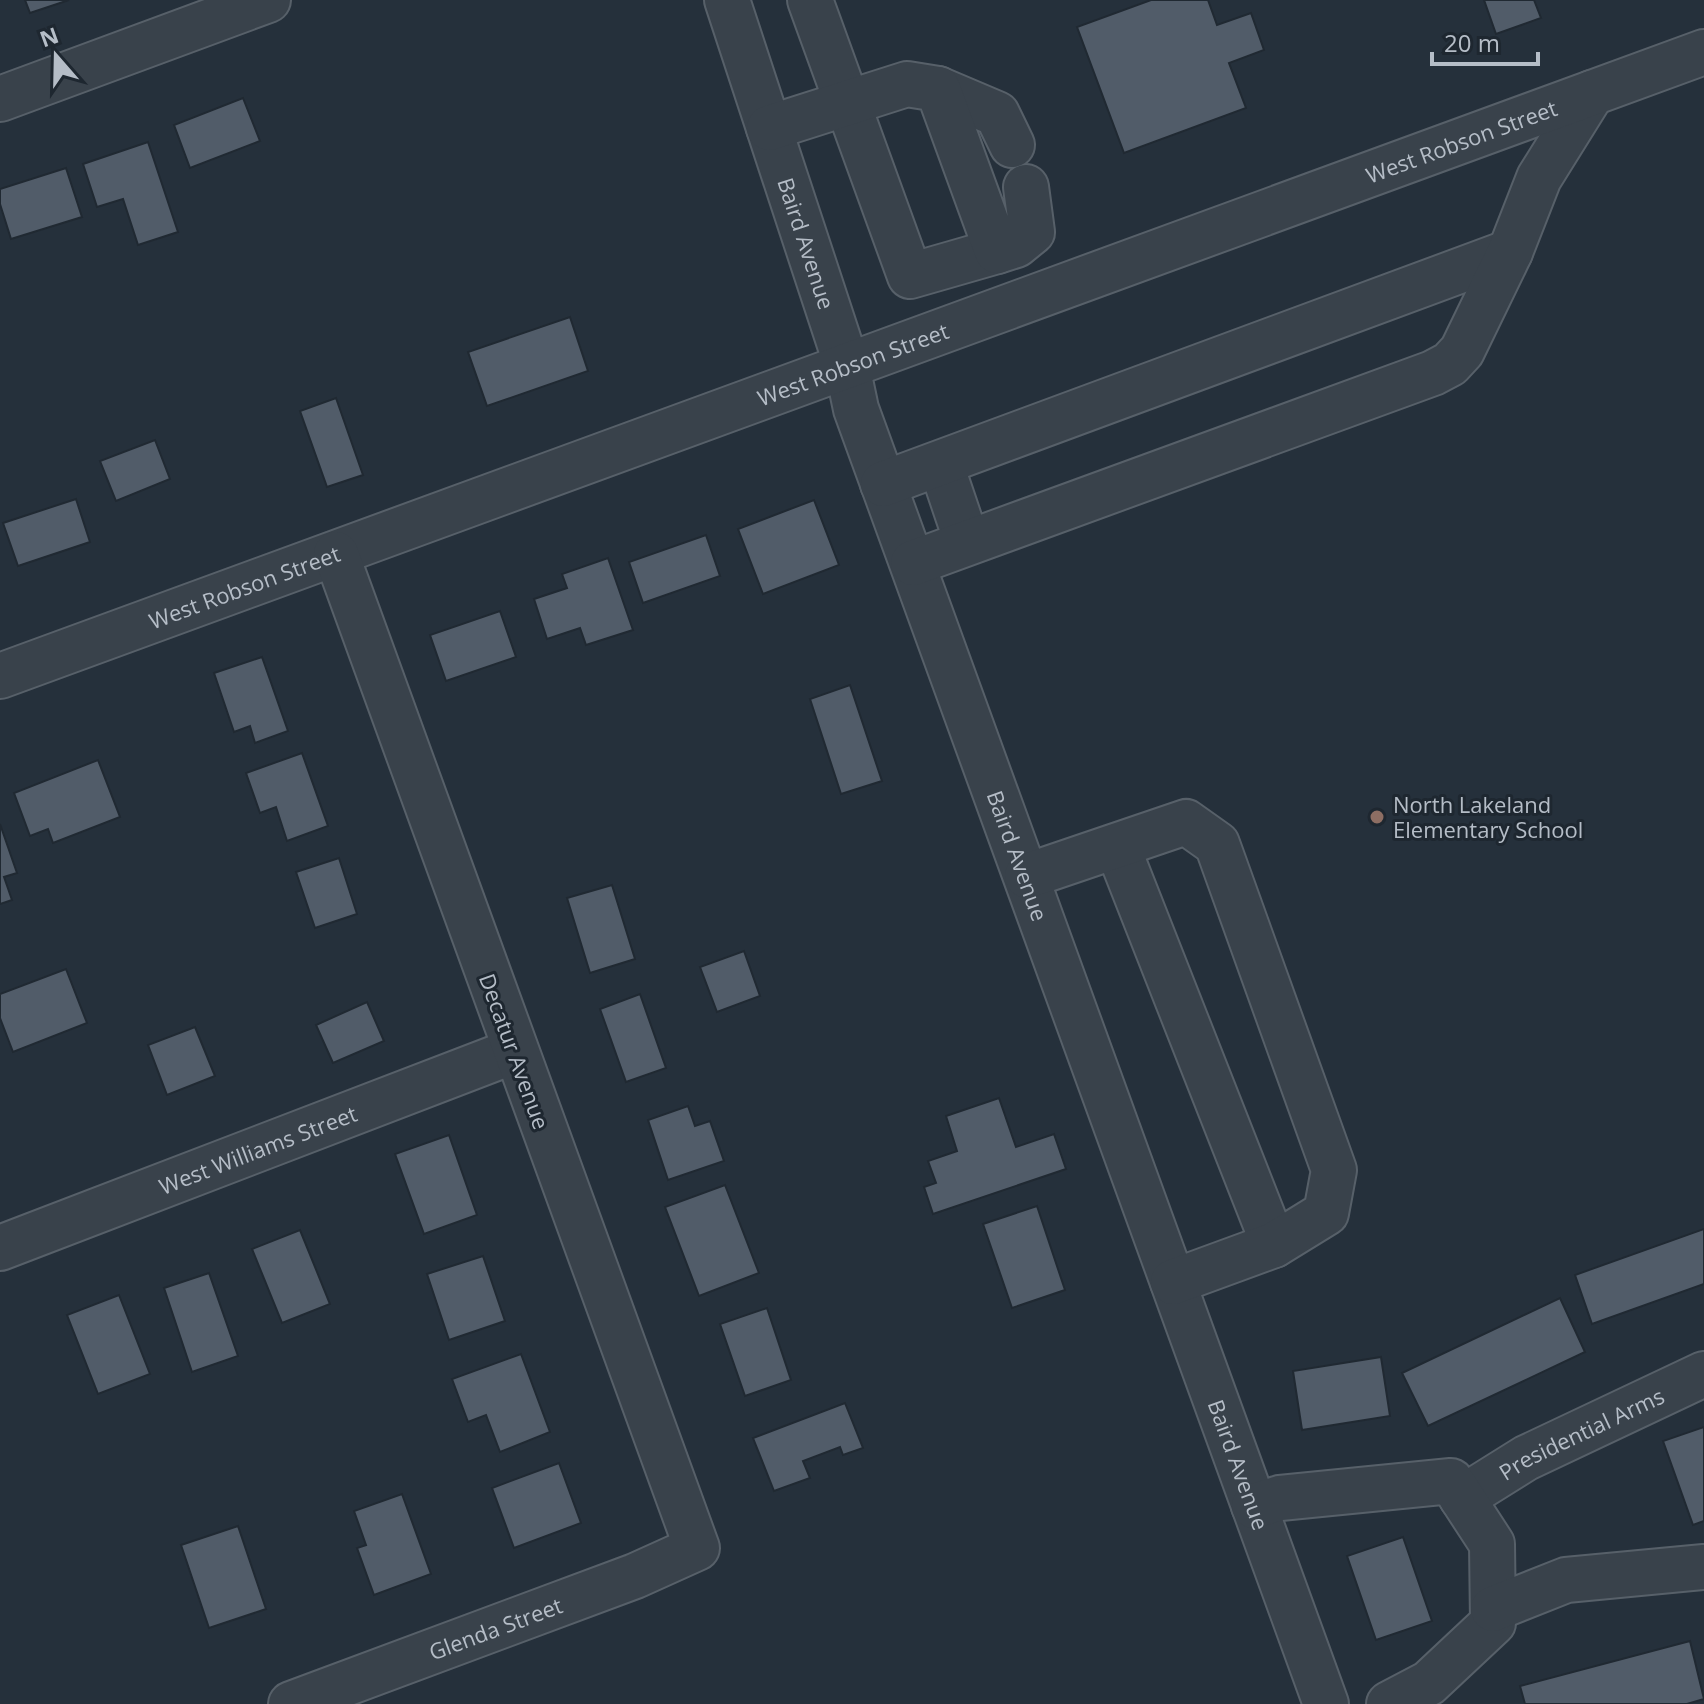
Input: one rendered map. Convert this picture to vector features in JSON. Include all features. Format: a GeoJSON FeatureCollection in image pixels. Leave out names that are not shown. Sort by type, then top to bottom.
{"type":"FeatureCollection","features":[{"type":"Feature","properties":{"kind":"street"},"geometry":{"type":"LineString","coordinates":[[0,99],[268,0]]}},
{"type":"Feature","properties":{"kind":"street","name":"Baird Avenue"},"geometry":{"type":"LineString","coordinates":[[727,0],[847,366],[856,409],[1326,1704]]}},
{"type":"Feature","properties":{"kind":"street"},"geometry":{"type":"LineString","coordinates":[[810,0],[910,276],[1006,248],[1032,232],[1026,187]]}},
{"type":"Feature","properties":{"kind":"street","name":"West Robson Street"},"geometry":{"type":"LineString","coordinates":[[0,676],[1704,52]]}},
{"type":"Feature","properties":{"kind":"street"},"geometry":{"type":"LineString","coordinates":[[769,128],[907,84],[938,89],[997,114],[1012,145]]}},
{"type":"Feature","properties":{"kind":"street"},"geometry":{"type":"LineString","coordinates":[[938,89],[1006,248],[1035,297]]}},
{"type":"Feature","properties":{"kind":"street"},"geometry":{"type":"LineString","coordinates":[[913,563],[1433,373],[1462,351],[1510,252],[1539,178],[1592,93]]}},
{"type":"Feature","properties":{"kind":"street"},"geometry":{"type":"LineString","coordinates":[[1485,132],[1539,178]]}},
{"type":"Feature","properties":{"kind":"street"},"geometry":{"type":"LineString","coordinates":[[883,484],[1510,252]]}},
{"type":"Feature","properties":{"kind":"street"},"geometry":{"type":"LineString","coordinates":[[941,465],[967,542]]}},
{"type":"Feature","properties":{"kind":"street","name":"Decatur Avenue"},"geometry":{"type":"LineString","coordinates":[[336,554],[697,1548]]}},
{"type":"Feature","properties":{"kind":"street"},"geometry":{"type":"LineString","coordinates":[[1027,876],[1186,822],[1217,844],[1334,1170],[1326,1213],[1274,1245],[1173,1282]]}},
{"type":"Feature","properties":{"kind":"street"},"geometry":{"type":"LineString","coordinates":[[1117,846],[1274,1245]]}},
{"type":"Feature","properties":{"kind":"street","name":"West Williams Street"},"geometry":{"type":"LineString","coordinates":[[0,1248],[514,1051]]}},
{"type":"Feature","properties":{"kind":"street","name":"Presidential Arms"},"geometry":{"type":"LineString","coordinates":[[1462,1498],[1526,1458],[1704,1374]]}},
{"type":"Feature","properties":{"kind":"street"},"geometry":{"type":"LineString","coordinates":[[1254,1506],[1280,1498],[1451,1481],[1492,1544],[1493,1623],[1429,1683],[1389,1704]]}},
{"type":"Feature","properties":{"kind":"street","name":"Glenda Street"},"geometry":{"type":"LineString","coordinates":[[291,1704],[635,1576],[697,1548]]}},
{"type":"Feature","properties":{"kind":"street"},"geometry":{"type":"LineString","coordinates":[[1493,1609],[1566,1580],[1704,1567]]}},
{"type":"Feature","properties":{"kind":"building"},"geometry":{"type":"Polygon","coordinates":[[[25,0],[69,0],[30,13],[25,0]]]}},
{"type":"Feature","properties":{"kind":"building"},"geometry":{"type":"Polygon","coordinates":[[[1151,0],[1208,0],[1217,25],[1251,13],[1264,50],[1229,63],[1246,108],[1124,153],[1077,27],[1151,0]]]}},
{"type":"Feature","properties":{"kind":"building"},"geometry":{"type":"Polygon","coordinates":[[[1484,0],[1534,0],[1541,18],[1496,34],[1484,0]]]}},
{"type":"Feature","properties":{"kind":"building"},"geometry":{"type":"Polygon","coordinates":[[[243,98],[260,141],[190,168],[174,125],[243,98]]]}},
{"type":"Feature","properties":{"kind":"building"},"geometry":{"type":"Polygon","coordinates":[[[148,142],[178,232],[138,245],[123,199],[97,207],[83,164],[148,142]]]}},
{"type":"Feature","properties":{"kind":"building"},"geometry":{"type":"Polygon","coordinates":[[[66,168],[82,217],[11,239],[0,204],[0,189],[66,168]]]}},
{"type":"Feature","properties":{"kind":"building"},"geometry":{"type":"Polygon","coordinates":[[[570,317],[588,371],[487,406],[468,352],[570,317]]]}},
{"type":"Feature","properties":{"kind":"building"},"geometry":{"type":"Polygon","coordinates":[[[336,398],[363,475],[327,487],[300,411],[336,398]]]}},
{"type":"Feature","properties":{"kind":"building"},"geometry":{"type":"Polygon","coordinates":[[[155,440],[170,479],[116,501],[100,461],[155,440]]]}},
{"type":"Feature","properties":{"kind":"building"},"geometry":{"type":"Polygon","coordinates":[[[76,499],[90,542],[18,566],[3,523],[76,499]]]}},
{"type":"Feature","properties":{"kind":"building"},"geometry":{"type":"Polygon","coordinates":[[[814,500],[839,565],[763,594],[738,529],[814,500]]]}},
{"type":"Feature","properties":{"kind":"building"},"geometry":{"type":"Polygon","coordinates":[[[706,535],[720,576],[643,603],[629,562],[706,535]]]}},
{"type":"Feature","properties":{"kind":"building"},"geometry":{"type":"Polygon","coordinates":[[[608,558],[633,630],[586,645],[580,628],[547,639],[534,599],[567,588],[562,574],[608,558]]]}},
{"type":"Feature","properties":{"kind":"building"},"geometry":{"type":"Polygon","coordinates":[[[500,611],[516,657],[446,681],[430,635],[500,611]]]}},
{"type":"Feature","properties":{"kind":"building"},"geometry":{"type":"Polygon","coordinates":[[[262,657],[288,731],[255,743],[250,726],[234,732],[214,673],[262,657]]]}},
{"type":"Feature","properties":{"kind":"building"},"geometry":{"type":"Polygon","coordinates":[[[850,685],[882,781],[841,794],[810,699],[850,685]]]}},
{"type":"Feature","properties":{"kind":"building"},"geometry":{"type":"Polygon","coordinates":[[[302,753],[328,826],[287,841],[276,807],[260,813],[246,773],[302,753]]]}},
{"type":"Feature","properties":{"kind":"building"},"geometry":{"type":"Polygon","coordinates":[[[98,760],[120,817],[53,843],[48,829],[30,836],[14,793],[98,760]]]}},
{"type":"Feature","properties":{"kind":"building"},"geometry":{"type":"Polygon","coordinates":[[[0,824],[17,873],[4,877],[12,900],[0,904],[0,824]]]}},
{"type":"Feature","properties":{"kind":"building"},"geometry":{"type":"Polygon","coordinates":[[[339,858],[357,914],[315,928],[296,872],[339,858]]]}},
{"type":"Feature","properties":{"kind":"building"},"geometry":{"type":"Polygon","coordinates":[[[612,885],[635,959],[590,973],[567,898],[612,885]]]}},
{"type":"Feature","properties":{"kind":"building"},"geometry":{"type":"Polygon","coordinates":[[[744,951],[760,996],[717,1012],[700,967],[744,951]]]}},
{"type":"Feature","properties":{"kind":"building"},"geometry":{"type":"Polygon","coordinates":[[[66,969],[87,1023],[13,1052],[0,1018],[0,994],[66,969]]]}},
{"type":"Feature","properties":{"kind":"building"},"geometry":{"type":"Polygon","coordinates":[[[640,994],[666,1068],[626,1082],[600,1009],[640,994]]]}},
{"type":"Feature","properties":{"kind":"building"},"geometry":{"type":"Polygon","coordinates":[[[367,1002],[384,1041],[333,1063],[316,1025],[367,1002]]]}},
{"type":"Feature","properties":{"kind":"building"},"geometry":{"type":"Polygon","coordinates":[[[195,1027],[215,1076],[167,1095],[148,1045],[195,1027]]]}},
{"type":"Feature","properties":{"kind":"building"},"geometry":{"type":"Polygon","coordinates":[[[999,1098],[1016,1147],[1054,1134],[1066,1169],[933,1214],[924,1187],[936,1183],[928,1161],[957,1151],[946,1116],[999,1098]]]}},
{"type":"Feature","properties":{"kind":"building"},"geometry":{"type":"Polygon","coordinates":[[[688,1106],[695,1126],[710,1121],[724,1161],[668,1180],[648,1120],[688,1106]]]}},
{"type":"Feature","properties":{"kind":"building"},"geometry":{"type":"Polygon","coordinates":[[[449,1135],[477,1215],[424,1234],[395,1154],[449,1135]]]}},
{"type":"Feature","properties":{"kind":"building"},"geometry":{"type":"Polygon","coordinates":[[[725,1185],[759,1273],[699,1296],[665,1207],[725,1185]]]}},
{"type":"Feature","properties":{"kind":"building"},"geometry":{"type":"Polygon","coordinates":[[[1037,1206],[1065,1290],[1012,1308],[983,1224],[1037,1206]]]}},
{"type":"Feature","properties":{"kind":"building"},"geometry":{"type":"Polygon","coordinates":[[[1704,1229],[1704,1284],[1592,1324],[1575,1275],[1704,1229]]]}},
{"type":"Feature","properties":{"kind":"building"},"geometry":{"type":"Polygon","coordinates":[[[300,1230],[330,1304],[282,1323],[252,1249],[300,1230]]]}},
{"type":"Feature","properties":{"kind":"building"},"geometry":{"type":"Polygon","coordinates":[[[483,1256],[505,1321],[449,1340],[427,1274],[483,1256]]]}},
{"type":"Feature","properties":{"kind":"building"},"geometry":{"type":"Polygon","coordinates":[[[209,1273],[238,1356],[192,1372],[164,1288],[209,1273]]]}},
{"type":"Feature","properties":{"kind":"building"},"geometry":{"type":"Polygon","coordinates":[[[119,1295],[150,1374],[98,1394],[67,1315],[119,1295]]]}},
{"type":"Feature","properties":{"kind":"building"},"geometry":{"type":"Polygon","coordinates":[[[1560,1298],[1585,1352],[1428,1426],[1402,1373],[1560,1298]]]}},
{"type":"Feature","properties":{"kind":"building"},"geometry":{"type":"Polygon","coordinates":[[[767,1308],[791,1380],[745,1396],[720,1324],[767,1308]]]}},
{"type":"Feature","properties":{"kind":"building"},"geometry":{"type":"Polygon","coordinates":[[[521,1354],[550,1432],[500,1452],[486,1415],[468,1422],[452,1379],[521,1354]]]}},
{"type":"Feature","properties":{"kind":"building"},"geometry":{"type":"Polygon","coordinates":[[[1381,1357],[1390,1416],[1302,1430],[1293,1371],[1381,1357]]]}},
{"type":"Feature","properties":{"kind":"building"},"geometry":{"type":"Polygon","coordinates":[[[845,1403],[863,1448],[843,1455],[840,1447],[803,1461],[810,1478],[774,1491],[753,1438],[845,1403]]]}},
{"type":"Feature","properties":{"kind":"building"},"geometry":{"type":"Polygon","coordinates":[[[1704,1427],[1704,1521],[1693,1525],[1663,1441],[1704,1427]]]}},
{"type":"Feature","properties":{"kind":"building"},"geometry":{"type":"Polygon","coordinates":[[[559,1463],[581,1523],[514,1548],[492,1488],[559,1463]]]}},
{"type":"Feature","properties":{"kind":"building"},"geometry":{"type":"Polygon","coordinates":[[[402,1494],[431,1574],[374,1595],[357,1548],[366,1545],[354,1511],[402,1494]]]}},
{"type":"Feature","properties":{"kind":"building"},"geometry":{"type":"Polygon","coordinates":[[[238,1526],[266,1609],[209,1628],[181,1545],[238,1526]]]}},
{"type":"Feature","properties":{"kind":"building"},"geometry":{"type":"Polygon","coordinates":[[[1403,1537],[1432,1621],[1376,1640],[1347,1556],[1403,1537]]]}},
{"type":"Feature","properties":{"kind":"building"},"geometry":{"type":"Polygon","coordinates":[[[1690,1641],[1704,1699],[1687,1704],[1525,1704],[1520,1686],[1690,1641]]]}},
{"type":"Feature","properties":{"kind":"place","name":"North Lakeland Elementary School"},"geometry":{"type":"Point","coordinates":[1377,817]}}]}
